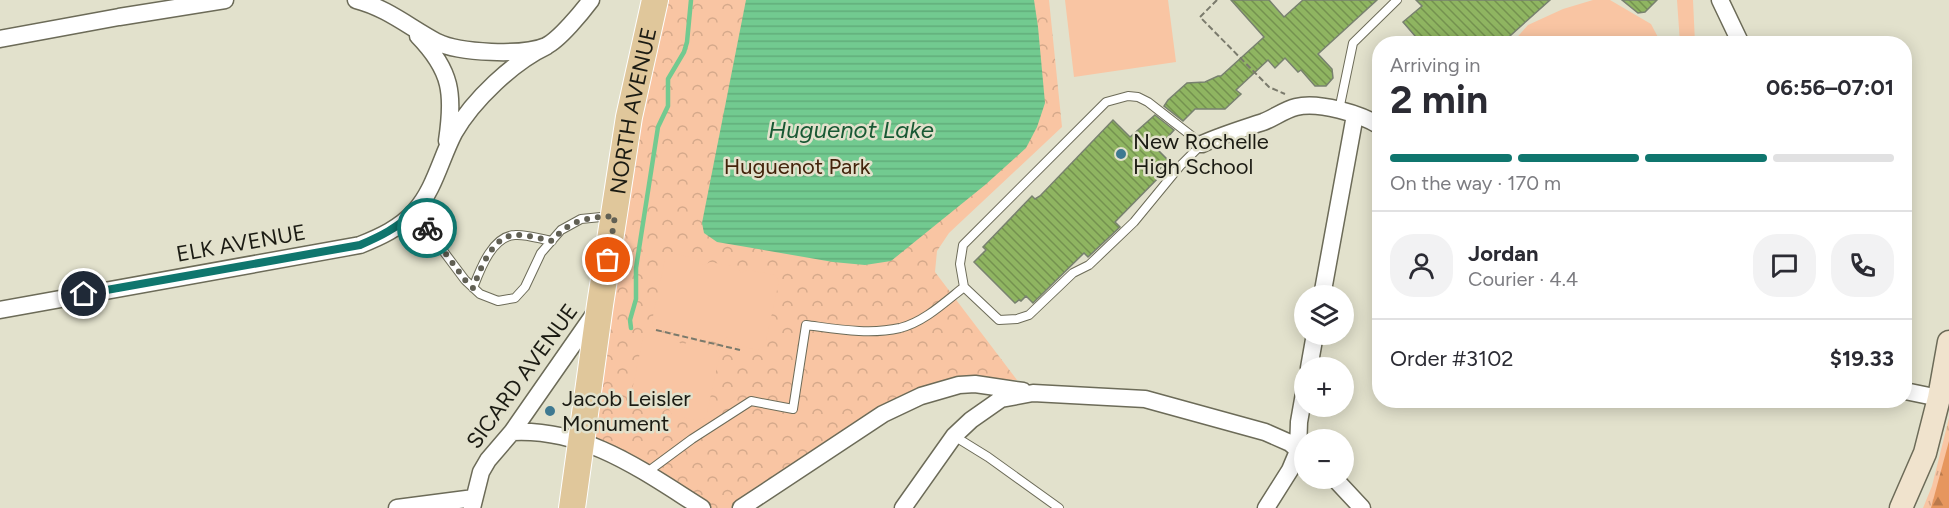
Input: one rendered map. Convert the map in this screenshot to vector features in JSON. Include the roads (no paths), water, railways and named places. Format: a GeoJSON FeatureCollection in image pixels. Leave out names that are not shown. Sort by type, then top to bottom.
{"type":"FeatureCollection","features":[{"type":"Feature","properties":{"kind":"main road","name":"NORTH AVENUE"},"geometry":{"type":"LineString","coordinates":[[572,508],[629,117],[655,0]]}},
{"type":"Feature","properties":{"kind":"street"},"geometry":{"type":"LineString","coordinates":[[0,39],[225,0]]}},
{"type":"Feature","properties":{"kind":"street"},"geometry":{"type":"LineString","coordinates":[[356,0],[376,5],[440,43],[471,50],[518,51],[547,46]]}},
{"type":"Feature","properties":{"kind":"street"},"geometry":{"type":"LineString","coordinates":[[385,0],[404,22]]}},
{"type":"Feature","properties":{"kind":"street","name":"ELK AVENUE"},"geometry":{"type":"LineString","coordinates":[[0,310],[360,245],[383,236],[414,212],[436,175],[467,113],[502,77],[524,59],[547,46],[596,0]]}},
{"type":"Feature","properties":{"kind":"street"},"geometry":{"type":"LineString","coordinates":[[1720,0],[1737,36]]}},
{"type":"Feature","properties":{"kind":"street","name":"ELK AVENUE"},"geometry":{"type":"LineString","coordinates":[[404,22],[430,48],[444,72],[450,89],[451,111],[445,153]]}},
{"type":"Feature","properties":{"kind":"street"},"geometry":{"type":"LineString","coordinates":[[1202,144],[1272,119],[1285,110],[1299,106],[1324,107],[1372,123]]}},
{"type":"Feature","properties":{"kind":"street"},"geometry":{"type":"LineString","coordinates":[[1324,285],[1347,113]]}},
{"type":"Feature","properties":{"kind":"street","name":"SICARD AVENUE"},"geometry":{"type":"LineString","coordinates":[[473,503],[488,460],[512,432],[600,305]]}},
{"type":"Feature","properties":{"kind":"street"},"geometry":{"type":"LineString","coordinates":[[1901,508],[1925,453],[1939,398],[1949,342]]}},
{"type":"Feature","properties":{"kind":"street"},"geometry":{"type":"LineString","coordinates":[[741,508],[884,414],[921,396],[959,385],[975,384],[1033,393],[1145,399],[1265,432],[1294,446]]}},
{"type":"Feature","properties":{"kind":"street"},"geometry":{"type":"LineString","coordinates":[[1912,392],[1939,398]]}},
{"type":"Feature","properties":{"kind":"street"},"geometry":{"type":"LineString","coordinates":[[903,508],[954,436],[971,420],[1002,399],[1033,393]]}},
{"type":"Feature","properties":{"kind":"street"},"geometry":{"type":"LineString","coordinates":[[512,432],[552,434],[599,447],[702,508]]}},
{"type":"Feature","properties":{"kind":"street"},"geometry":{"type":"LineString","coordinates":[[1266,508],[1294,465]]}},
{"type":"Feature","properties":{"kind":"street"},"geometry":{"type":"LineString","coordinates":[[1344,489],[1362,508]]}},
{"type":"Feature","properties":{"kind":"street"},"geometry":{"type":"LineString","coordinates":[[397,508],[473,503]]}},
{"type":"Feature","properties":{"kind":"lane"},"geometry":{"type":"LineString","coordinates":[[1347,113],[1353,43],[1397,0]]}},
{"type":"Feature","properties":{"kind":"lane"},"geometry":{"type":"LineString","coordinates":[[1128,96],[1138,97],[1148,102],[1202,144],[1180,166],[1134,222],[1089,266],[1073,273],[1029,315],[999,320],[964,287],[960,264],[963,245],[1106,102],[1128,96]]}},
{"type":"Feature","properties":{"kind":"lane"},"geometry":{"type":"LineString","coordinates":[[414,212],[465,280],[480,294],[498,301],[514,298],[525,287],[541,253],[561,230],[581,219],[615,216]]}},
{"type":"Feature","properties":{"kind":"lane"},"geometry":{"type":"LineString","coordinates":[[473,288],[478,273],[500,239],[514,235],[552,241]]}},
{"type":"Feature","properties":{"kind":"lane"},"geometry":{"type":"LineString","coordinates":[[646,473],[692,439],[751,401],[793,409],[806,326],[868,332],[902,327],[935,310],[964,287]]}},
{"type":"Feature","properties":{"kind":"lane"},"geometry":{"type":"LineString","coordinates":[[954,436],[988,457],[1059,508]]}},
{"type":"Feature","properties":{"kind":"water","name":"Huguenot Lake"},"geometry":{"type":"Polygon","coordinates":[[[746,0],[1034,0],[1045,103],[1037,127],[1026,148],[985,185],[891,261],[865,265],[833,262],[717,242],[704,233],[702,223],[746,0]]]}},
{"type":"Feature","properties":{"kind":"waterway"},"geometry":{"type":"LineString","coordinates":[[631,328],[630,320],[636,299],[636,268],[658,127],[668,106],[668,79],[684,52],[687,42],[691,0]]}},
{"type":"Feature","properties":{"kind":"place","name":"New Rochelle High School"},"geometry":{"type":"Point","coordinates":[1121,154]}},
{"type":"Feature","properties":{"kind":"place","name":"Jacob Leisler Monument"},"geometry":{"type":"Point","coordinates":[550,411]}},
{"type":"Feature","properties":{"kind":"park label","name":"Huguenot Park"},"geometry":{"type":"Point","coordinates":[797,166]}}]}
